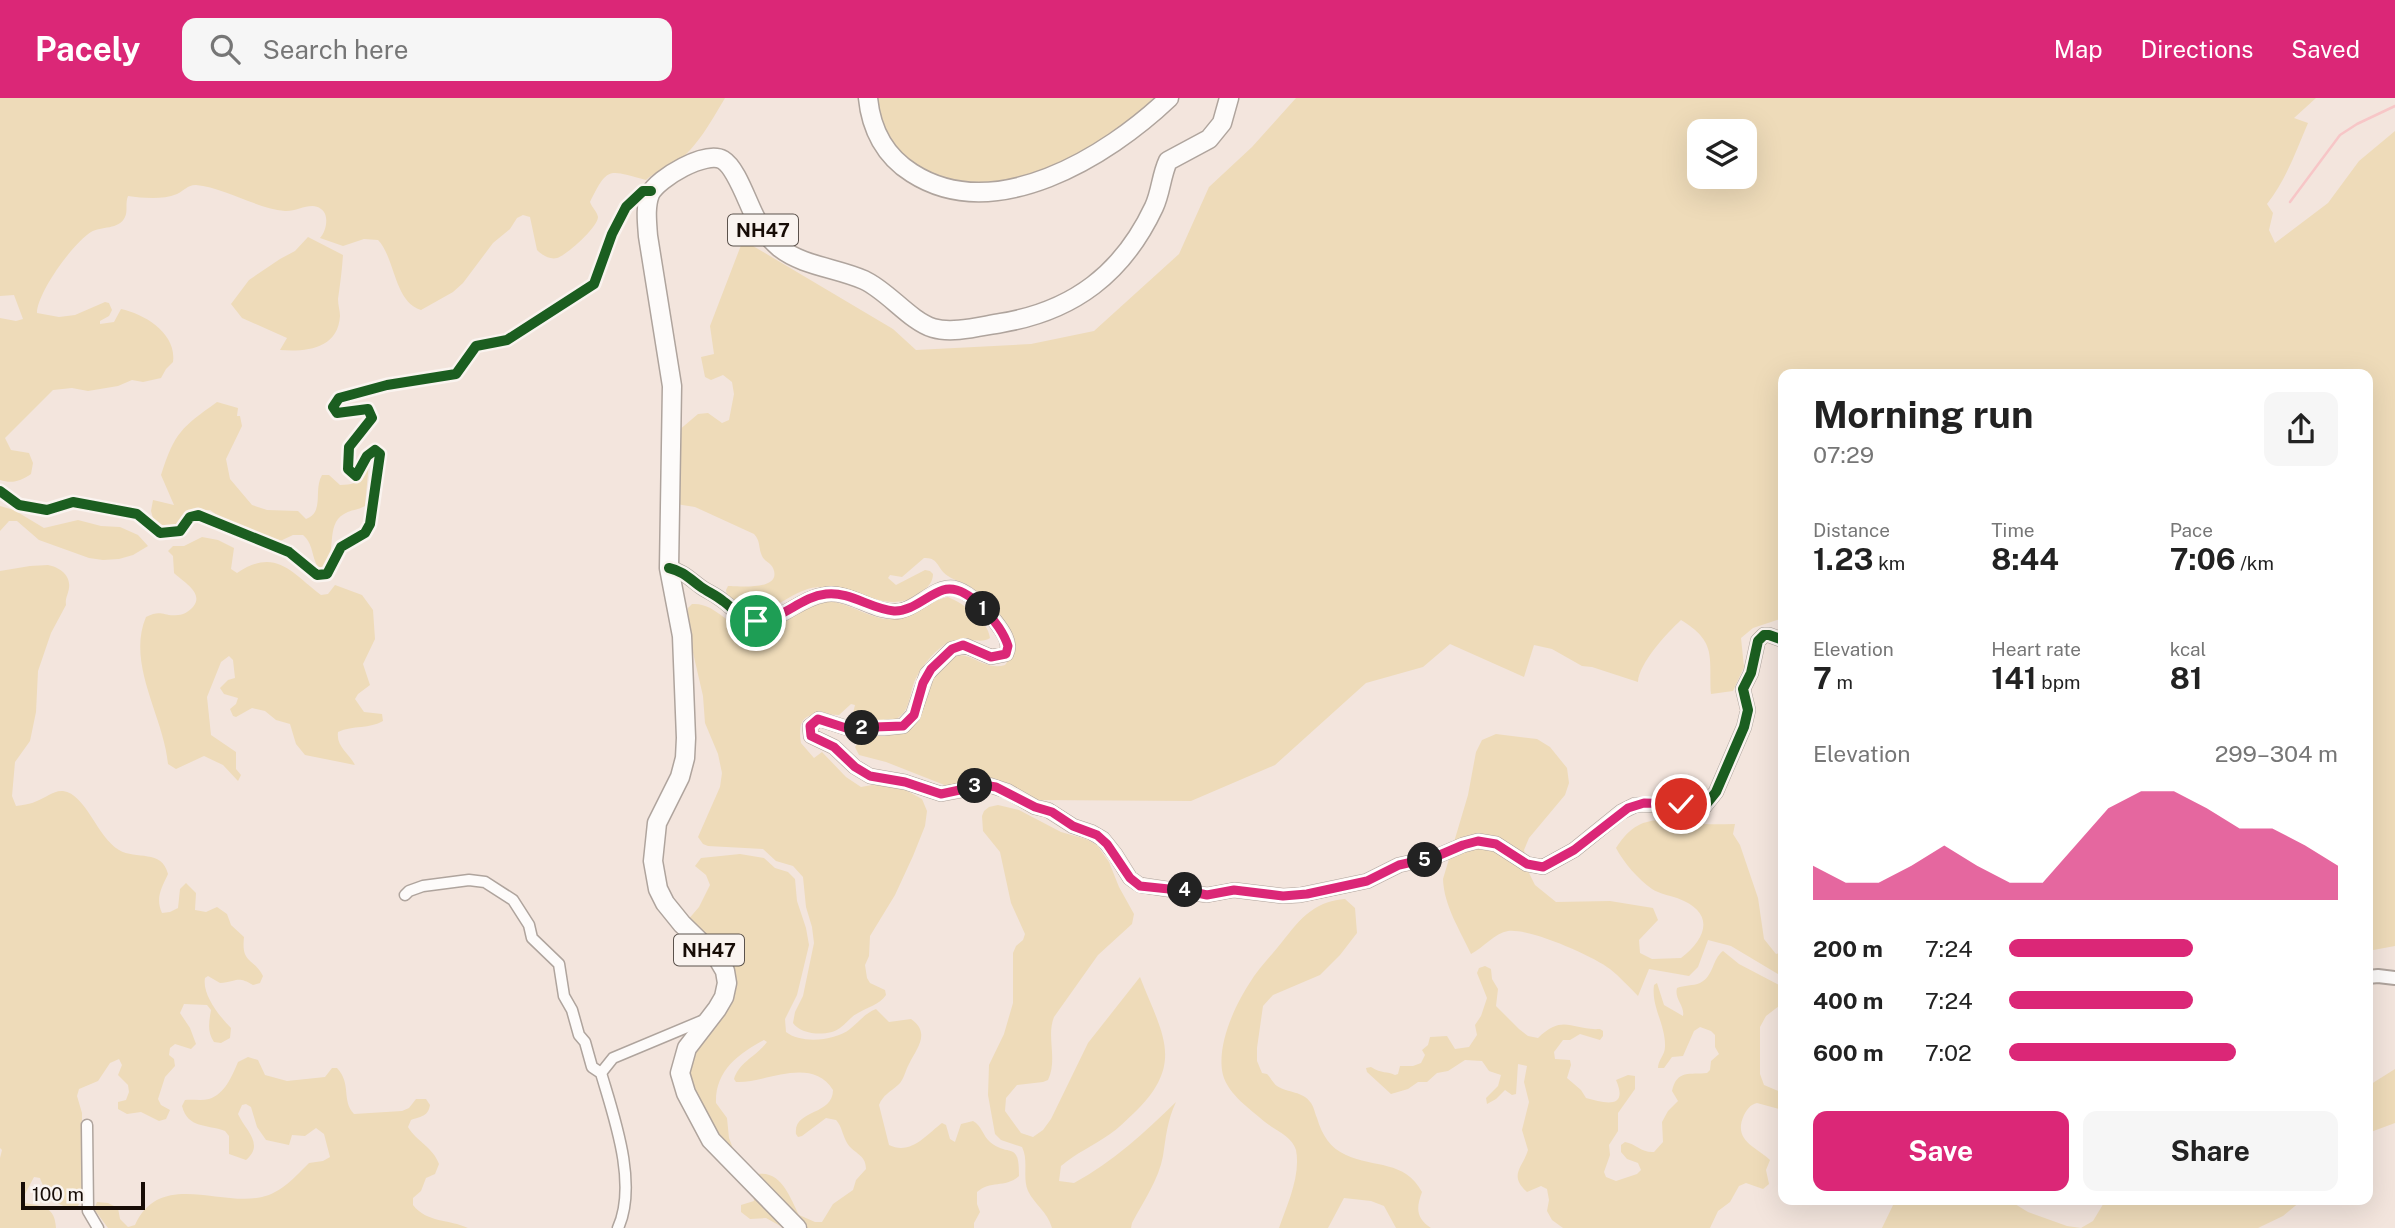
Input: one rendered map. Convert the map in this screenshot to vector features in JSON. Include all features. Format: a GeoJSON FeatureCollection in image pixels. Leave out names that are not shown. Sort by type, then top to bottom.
{"type":"FeatureCollection","features":[{"type":"Feature","properties":{"kind":"highway"},"geometry":{"type":"LineString","coordinates":[[868,98],[875,129],[895,160],[909,172],[933,184],[970,193],[1015,188],[1063,170],[1130,131],[1169,98]]}},
{"type":"Feature","properties":{"kind":"highway","name":"NH47"},"geometry":{"type":"LineString","coordinates":[[797,1228],[711,1140],[686,1093],[680,1073],[683,1056],[710,1020],[726,990],[725,971],[718,959],[682,924],[665,902],[658,889],[653,860],[657,823],[677,784],[686,752],[682,636],[669,568],[672,386],[648,236],[647,213],[651,191],[666,178],[695,162],[706,158],[719,158],[729,166],[760,226],[773,242],[788,253],[865,281],[932,328],[949,330],[988,325],[1053,309],[1078,297],[1099,281],[1128,249],[1147,222],[1157,202],[1168,161],[1209,139],[1222,123],[1229,98]]}},
{"type":"Feature","properties":{"kind":"street"},"geometry":{"type":"LineString","coordinates":[[0,491],[19,505],[47,510],[73,502],[137,514],[160,533],[180,531],[190,517],[198,515],[289,552],[317,575],[327,574],[341,547],[365,533],[370,524],[380,454],[375,450],[367,456],[356,476],[348,469],[349,447],[372,418],[368,409],[337,413],[333,407],[339,398],[387,385],[456,374],[476,346],[507,340],[594,284],[612,234],[626,207],[643,191],[651,191]]}},
{"type":"Feature","properties":{"kind":"street"},"geometry":{"type":"LineString","coordinates":[[669,568],[683,573],[742,617],[756,621],[775,618],[807,600],[826,594],[837,594],[896,611],[948,588],[957,589],[985,610],[999,628],[1008,646],[1006,654],[991,657],[963,645],[952,649],[927,674],[914,715],[903,726],[846,728],[818,719],[810,726],[811,736],[834,747],[855,767],[870,776],[905,782],[941,794],[983,785],[996,787],[1035,807],[1052,812],[1073,826],[1097,835],[1107,844],[1130,878],[1140,886],[1207,895],[1234,890],[1283,896],[1307,894],[1367,881],[1399,865],[1435,857],[1478,841],[1496,844],[1527,864],[1543,867],[1574,850],[1621,812],[1635,805],[1676,804],[1699,809],[1707,804],[1716,792],[1744,727],[1748,710],[1743,688],[1751,673],[1758,641],[1764,635],[1778,638]]}},
{"type":"Feature","properties":{"kind":"street"},"geometry":{"type":"LineString","coordinates":[[405,895],[423,886],[469,880],[485,882],[513,900],[532,938],[559,964],[564,996],[572,1010],[579,1035],[585,1042],[592,1067],[601,1073],[623,1157],[624,1210],[618,1228]]}},
{"type":"Feature","properties":{"kind":"street"},"geometry":{"type":"LineString","coordinates":[[2373,976],[2395,978]]}},
{"type":"Feature","properties":{"kind":"street"},"geometry":{"type":"LineString","coordinates":[[601,1073],[613,1058],[710,1020]]}},
{"type":"Feature","properties":{"kind":"street"},"geometry":{"type":"LineString","coordinates":[[87,1125],[88,1213],[97,1228]]}},
{"type":"Feature","properties":{"kind":"shaded area"},"geometry":{"type":"Polygon","coordinates":[[[0,98],[725,98],[697,141],[672,167],[646,180],[616,173],[606,177],[590,202],[598,217],[597,222],[568,252],[554,258],[539,252],[530,217],[523,215],[493,243],[463,283],[453,292],[421,310],[405,298],[378,240],[364,239],[343,246],[320,238],[326,219],[324,212],[317,207],[308,206],[290,211],[274,209],[217,189],[196,185],[165,197],[128,196],[126,215],[119,224],[91,232],[66,257],[49,281],[37,313],[59,317],[75,315],[105,302],[109,303],[112,310],[100,324],[114,322],[121,309],[140,315],[165,334],[173,352],[173,362],[161,378],[143,382],[132,380],[118,386],[88,391],[72,388],[53,390],[5,438],[11,450],[29,453],[33,463],[31,474],[8,482],[0,480],[0,318],[16,321],[23,319],[14,295],[0,296],[0,98]]]}},
{"type":"Feature","properties":{"kind":"shaded area"},"geometry":{"type":"Polygon","coordinates":[[[877,98],[1168,98],[1080,165],[1011,190],[913,175],[878,125],[877,98]]]}},
{"type":"Feature","properties":{"kind":"shaded area"},"geometry":{"type":"Polygon","coordinates":[[[1296,98],[2316,98],[2294,118],[2308,123],[2285,175],[2267,204],[2273,213],[2269,230],[2275,243],[2328,203],[2359,161],[2395,131],[2395,946],[2373,950],[2373,369],[1778,369],[1778,620],[1753,628],[1741,638],[1744,667],[1733,691],[1711,694],[1710,660],[1706,643],[1693,628],[1681,620],[1648,657],[1638,682],[1582,666],[1552,649],[1534,645],[1524,677],[1450,644],[1423,667],[1366,683],[1275,765],[1191,801],[1033,800],[994,778],[981,778],[947,786],[886,762],[859,755],[855,747],[866,738],[899,733],[913,727],[933,680],[948,660],[958,656],[969,657],[991,666],[1000,666],[1005,665],[1010,658],[997,620],[987,603],[972,588],[948,576],[929,558],[924,558],[902,577],[890,575],[888,578],[896,585],[925,570],[933,574],[930,584],[922,592],[898,602],[823,587],[798,593],[767,608],[742,606],[727,596],[728,586],[758,586],[772,581],[773,568],[763,558],[754,534],[695,507],[676,504],[678,431],[698,414],[708,413],[722,423],[729,420],[734,394],[732,382],[723,375],[711,380],[705,377],[701,357],[714,354],[710,326],[743,240],[893,329],[916,350],[1031,344],[1094,331],[1179,254],[1209,187],[1252,147],[1296,98]]]}},
{"type":"Feature","properties":{"kind":"shaded area"},"geometry":{"type":"Polygon","coordinates":[[[308,237],[343,255],[338,327],[327,342],[319,346],[280,350],[287,338],[242,318],[231,304],[249,280],[295,251],[308,237]]]}},
{"type":"Feature","properties":{"kind":"shaded area"},"geometry":{"type":"Polygon","coordinates":[[[217,402],[238,408],[237,416],[240,416],[242,426],[226,459],[230,479],[252,505],[267,510],[298,511],[306,519],[312,516],[317,506],[322,475],[329,475],[340,485],[354,483],[360,479],[369,462],[365,506],[338,519],[334,525],[329,557],[321,570],[303,535],[293,535],[276,543],[227,522],[210,510],[189,514],[176,527],[166,531],[154,522],[151,511],[153,500],[174,505],[161,475],[175,440],[187,425],[217,402]]]}},
{"type":"Feature","properties":{"kind":"shaded area"},"geometry":{"type":"Polygon","coordinates":[[[0,506],[14,510],[44,528],[78,520],[101,526],[120,527],[138,535],[148,546],[119,559],[89,558],[39,540],[17,521],[9,521],[0,531],[0,506]]]}},
{"type":"Feature","properties":{"kind":"shaded area"},"geometry":{"type":"Polygon","coordinates":[[[202,537],[218,540],[234,548],[231,569],[237,573],[262,562],[273,562],[292,571],[321,595],[328,594],[335,585],[362,595],[373,610],[375,639],[363,664],[370,685],[355,699],[364,712],[382,714],[383,721],[338,732],[341,746],[355,765],[305,755],[296,744],[290,724],[276,720],[265,711],[252,708],[233,716],[230,709],[238,698],[224,694],[220,688],[228,680],[235,678],[233,660],[229,656],[221,662],[207,697],[211,735],[236,752],[236,769],[241,775],[238,781],[223,765],[204,756],[176,769],[168,764],[143,672],[141,635],[146,617],[159,613],[180,615],[193,607],[196,602],[194,592],[174,573],[173,556],[168,551],[173,546],[184,546],[202,537]]]}},
{"type":"Feature","properties":{"kind":"shaded area"},"geometry":{"type":"Polygon","coordinates":[[[48,565],[63,572],[68,579],[69,588],[66,605],[51,633],[38,671],[36,712],[30,741],[15,762],[12,796],[16,806],[35,802],[56,792],[71,794],[85,808],[111,844],[126,853],[154,858],[165,866],[168,874],[159,897],[162,913],[178,908],[180,889],[186,883],[196,893],[195,910],[206,912],[217,907],[227,914],[231,925],[244,937],[246,956],[263,976],[260,983],[253,985],[240,980],[220,983],[208,976],[205,978],[209,998],[231,1028],[230,1038],[221,1043],[214,1042],[210,1034],[211,1010],[207,1005],[184,1004],[180,1013],[196,1044],[191,1049],[175,1044],[170,1048],[169,1055],[174,1059],[175,1066],[165,1077],[158,1099],[161,1105],[170,1110],[166,1119],[159,1121],[141,1112],[127,1114],[118,1109],[118,1102],[126,1100],[129,1092],[128,1085],[118,1075],[122,1065],[119,1059],[110,1063],[98,1081],[79,1089],[77,1096],[82,1113],[82,1156],[87,1193],[77,1207],[64,1206],[49,1195],[40,1178],[34,1177],[24,1196],[24,1203],[42,1206],[50,1211],[56,1228],[0,1228],[0,571],[48,565]]]}},
{"type":"Feature","properties":{"kind":"shaded area"},"geometry":{"type":"Polygon","coordinates":[[[948,597],[968,608],[980,619],[990,638],[981,641],[951,641],[940,648],[918,673],[906,709],[895,719],[881,722],[866,719],[853,713],[855,705],[851,704],[839,715],[809,716],[801,724],[801,743],[814,758],[822,752],[846,777],[861,787],[898,786],[922,799],[927,811],[925,826],[913,856],[895,895],[870,936],[869,956],[865,965],[867,978],[870,983],[885,990],[886,995],[835,1031],[822,1034],[808,1032],[793,1023],[803,996],[814,943],[803,877],[793,866],[776,861],[763,849],[708,846],[698,837],[720,787],[722,773],[718,754],[705,723],[703,696],[688,631],[688,608],[692,604],[709,607],[737,626],[754,632],[772,628],[821,602],[830,601],[876,617],[894,619],[948,597]]]}},
{"type":"Feature","properties":{"kind":"shaded area"},"geometry":{"type":"Polygon","coordinates":[[[1496,734],[1537,739],[1550,747],[1567,768],[1569,783],[1565,795],[1529,838],[1524,850],[1529,873],[1535,885],[1556,902],[1610,901],[1653,908],[1658,920],[1639,940],[1640,953],[1652,959],[1681,958],[1702,933],[1702,918],[1689,904],[1647,885],[1627,865],[1616,848],[1633,829],[1650,821],[1735,824],[1733,834],[1740,845],[1758,898],[1764,939],[1778,953],[1778,974],[1731,946],[1708,940],[1698,967],[1689,976],[1649,969],[1638,996],[1602,964],[1576,950],[1531,934],[1503,932],[1471,954],[1449,908],[1443,879],[1468,795],[1476,752],[1482,740],[1496,734]]]}},
{"type":"Feature","properties":{"kind":"shaded area"},"geometry":{"type":"Polygon","coordinates":[[[998,805],[1019,810],[1061,832],[1097,845],[1109,862],[1134,914],[1132,924],[1098,955],[1054,1017],[1051,1032],[1052,1064],[1048,1080],[1017,1085],[1006,1098],[1005,1111],[1021,1133],[1033,1137],[1043,1130],[1088,1043],[1140,977],[1156,1015],[1165,1048],[1165,1063],[1160,1079],[1150,1095],[1119,1127],[1061,1166],[1059,1181],[1074,1183],[1102,1166],[1140,1136],[1176,1102],[1158,1173],[1131,1228],[1052,1228],[1028,1191],[1022,1147],[1001,1140],[995,1134],[988,1095],[989,1065],[1004,1034],[1013,1003],[1013,953],[1025,934],[1011,903],[1000,852],[983,831],[984,811],[998,805]]]}},
{"type":"Feature","properties":{"kind":"shaded area"},"geometry":{"type":"Polygon","coordinates":[[[740,854],[764,858],[775,868],[788,872],[795,879],[797,901],[809,945],[797,995],[785,1019],[786,1032],[800,1038],[818,1040],[836,1036],[876,1009],[889,1022],[911,1019],[917,1024],[920,1041],[902,1081],[879,1105],[889,1145],[897,1148],[911,1146],[942,1123],[946,1125],[950,1139],[955,1142],[961,1124],[973,1121],[990,1142],[1015,1154],[1019,1176],[977,1192],[980,1212],[974,1228],[784,1228],[766,1218],[750,1219],[741,1212],[741,1205],[754,1201],[756,1177],[758,1174],[766,1174],[784,1187],[799,1215],[822,1222],[833,1204],[853,1190],[856,1180],[866,1169],[864,1160],[849,1145],[836,1120],[826,1118],[802,1136],[798,1137],[796,1134],[801,1120],[821,1109],[831,1098],[833,1090],[824,1080],[812,1074],[800,1073],[736,1082],[736,1073],[767,1042],[764,1040],[737,1058],[719,1082],[716,1103],[727,1118],[729,1138],[734,1151],[713,1138],[683,1063],[729,988],[687,921],[699,907],[710,885],[706,875],[695,866],[701,858],[740,854]]]}},
{"type":"Feature","properties":{"kind":"shaded area"},"geometry":{"type":"Polygon","coordinates":[[[1345,899],[1355,908],[1357,933],[1320,975],[1273,995],[1263,1006],[1257,1061],[1262,1073],[1267,1074],[1277,1086],[1308,1099],[1324,1135],[1335,1149],[1357,1159],[1398,1170],[1415,1182],[1422,1192],[1418,1208],[1420,1216],[1431,1228],[1396,1228],[1384,1206],[1371,1201],[1344,1198],[1328,1228],[1279,1228],[1295,1180],[1296,1150],[1287,1137],[1241,1101],[1230,1089],[1223,1075],[1221,1064],[1224,1040],[1238,1004],[1253,978],[1307,914],[1323,904],[1345,899]]]}},
{"type":"Feature","properties":{"kind":"shaded area"},"geometry":{"type":"Polygon","coordinates":[[[1723,951],[1739,964],[1778,984],[1778,1007],[1766,1016],[1760,1027],[1760,1074],[1764,1085],[1778,1091],[1778,1109],[1757,1103],[1745,1113],[1741,1124],[1741,1131],[1748,1142],[1770,1160],[1766,1170],[1769,1184],[1763,1189],[1746,1183],[1739,1186],[1730,1202],[1718,1211],[1710,1228],[1563,1228],[1552,1220],[1547,1211],[1547,1189],[1541,1186],[1527,1192],[1518,1181],[1518,1171],[1528,1150],[1522,1130],[1529,1102],[1524,1082],[1527,1066],[1518,1064],[1516,1094],[1512,1095],[1505,1090],[1487,1104],[1486,1098],[1498,1086],[1501,1075],[1489,1071],[1482,1061],[1465,1060],[1448,1071],[1437,1073],[1427,1082],[1418,1082],[1408,1089],[1391,1094],[1367,1072],[1366,1068],[1371,1067],[1395,1075],[1398,1074],[1400,1066],[1421,1063],[1425,1055],[1422,1050],[1428,1045],[1430,1037],[1447,1036],[1455,1049],[1469,1047],[1477,1035],[1475,1025],[1487,998],[1477,973],[1479,968],[1485,966],[1491,969],[1492,979],[1498,989],[1496,1006],[1528,1036],[1538,1038],[1555,1026],[1562,1025],[1603,1031],[1600,1040],[1580,1034],[1570,1040],[1563,1040],[1554,1052],[1555,1059],[1570,1060],[1567,1078],[1586,1098],[1600,1102],[1617,1100],[1619,1090],[1616,1080],[1628,1075],[1635,1076],[1635,1089],[1618,1113],[1618,1131],[1609,1145],[1610,1155],[1604,1172],[1606,1177],[1616,1181],[1637,1174],[1641,1170],[1638,1163],[1627,1159],[1621,1152],[1621,1145],[1625,1142],[1654,1152],[1663,1142],[1662,1122],[1678,1101],[1672,1091],[1677,1079],[1685,1074],[1707,1073],[1711,1061],[1719,1054],[1715,1047],[1715,1035],[1700,1027],[1694,1031],[1683,1056],[1672,1057],[1664,1068],[1658,1068],[1665,1050],[1665,1039],[1655,1001],[1654,985],[1657,983],[1664,1005],[1683,1016],[1677,988],[1705,980],[1723,951]]]}},
{"type":"Feature","properties":{"kind":"shaded area"},"geometry":{"type":"Polygon","coordinates":[[[248,1057],[258,1060],[265,1075],[287,1081],[325,1077],[332,1068],[337,1068],[342,1074],[348,1103],[354,1114],[402,1111],[409,1108],[416,1099],[426,1099],[430,1105],[428,1112],[411,1120],[408,1127],[433,1153],[439,1164],[435,1174],[426,1178],[421,1191],[413,1198],[413,1205],[432,1218],[468,1228],[108,1228],[94,1209],[97,1202],[118,1208],[120,1219],[128,1227],[135,1225],[146,1208],[159,1199],[192,1194],[246,1199],[262,1197],[282,1188],[309,1163],[330,1157],[324,1134],[316,1128],[305,1136],[292,1135],[289,1145],[266,1140],[257,1127],[251,1107],[246,1104],[242,1105],[238,1114],[252,1137],[254,1148],[246,1160],[229,1154],[229,1136],[225,1131],[189,1119],[182,1106],[185,1100],[215,1097],[227,1084],[238,1062],[248,1057]]]}},
{"type":"Feature","properties":{"kind":"shaded area"},"geometry":{"type":"Polygon","coordinates":[[[2395,1069],[2395,1123],[2373,1131],[2373,1083],[2395,1069]]]}},
{"type":"Feature","properties":{"kind":"shaded area"},"geometry":{"type":"Polygon","coordinates":[[[1893,1205],[2017,1205],[2067,1226],[2081,1228],[1882,1228],[1893,1205]]]}},
{"type":"Feature","properties":{"kind":"shaded area"},"geometry":{"type":"Polygon","coordinates":[[[2103,1205],[2296,1205],[2283,1216],[2258,1228],[2081,1228],[2093,1221],[2103,1205]]]}},
{"type":"Feature","properties":{"kind":"waterway"},"geometry":{"type":"LineString","coordinates":[[2290,202],[2340,135],[2395,106]]}},
{"type":"Feature","properties":{"kind":"cycle path"},"geometry":{"type":"LineString","coordinates":[[0,491],[19,505],[47,510],[73,502],[137,514],[160,533],[180,531],[190,517],[198,515],[289,552],[317,575],[327,574],[341,547],[365,533],[370,524],[380,454],[375,450],[367,456],[356,476],[348,469],[349,447],[372,418],[368,409],[337,413],[333,407],[339,398],[387,385],[456,374],[476,346],[507,340],[594,284],[612,234],[626,207],[643,191],[651,191]]}},
{"type":"Feature","properties":{"kind":"cycle path"},"geometry":{"type":"LineString","coordinates":[[669,568],[686,576],[741,615],[754,620],[781,615],[805,601],[823,595],[843,596],[881,609],[900,611],[947,588],[965,593],[1001,628],[1007,641],[1006,654],[991,657],[966,646],[952,649],[927,674],[913,715],[903,726],[847,728],[819,719],[810,726],[811,736],[834,747],[855,767],[870,776],[905,782],[941,794],[989,785],[1007,791],[1103,839],[1130,878],[1140,885],[1207,895],[1234,890],[1283,896],[1300,895],[1367,881],[1399,865],[1435,857],[1478,841],[1496,844],[1527,864],[1543,867],[1574,850],[1621,812],[1635,805],[1681,804],[1696,809],[1704,807],[1716,792],[1744,727],[1748,710],[1743,689],[1751,673],[1758,641],[1764,635],[1778,638]]}},
{"type":"Feature","properties":{"kind":"route"},"geometry":{"type":"LineString","coordinates":[[756,621],[775,618],[807,600],[826,594],[837,594],[896,611],[948,588],[965,594],[985,610],[999,628],[1008,646],[1006,654],[995,658],[963,645],[952,649],[927,674],[914,715],[903,726],[846,728],[818,719],[810,726],[811,736],[834,747],[861,772],[870,776],[905,782],[941,794],[983,785],[1007,791],[1103,839],[1130,878],[1145,887],[1207,895],[1234,890],[1283,896],[1300,895],[1367,881],[1399,865],[1440,856],[1469,842],[1478,841],[1496,844],[1527,864],[1543,867],[1574,850],[1628,808],[1644,803],[1681,804]]}}]}
